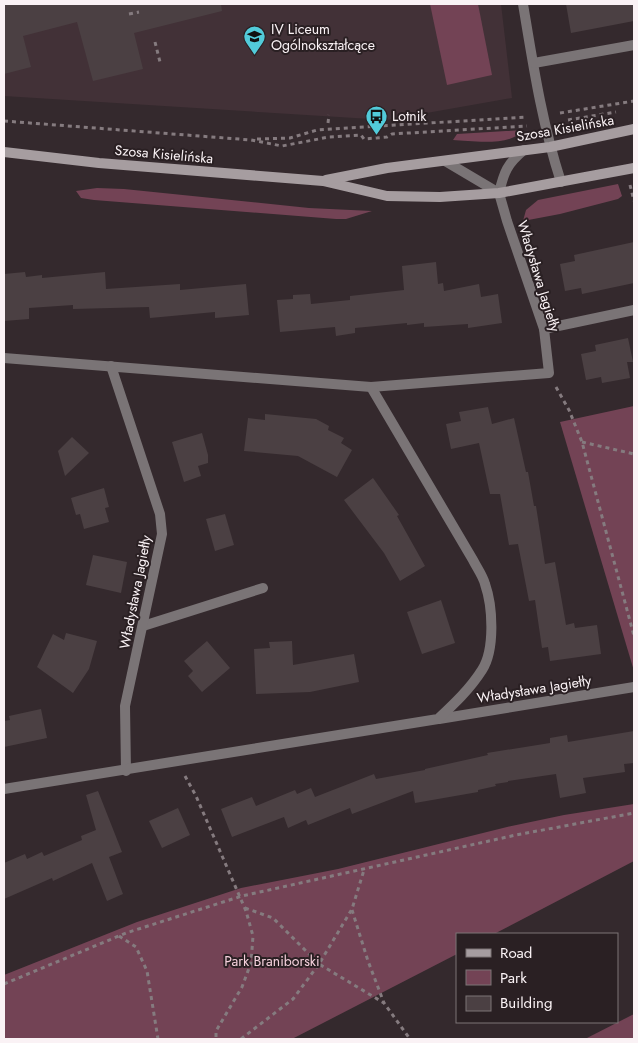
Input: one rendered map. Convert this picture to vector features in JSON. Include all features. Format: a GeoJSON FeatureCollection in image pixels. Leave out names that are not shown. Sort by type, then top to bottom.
{"type":"FeatureCollection","features":[{"type":"Feature","properties":{"kind":"street"},"geometry":{"type":"LineString","coordinates":[[523,4],[543,116],[561,182]]}},
{"type":"Feature","properties":{"kind":"street"},"geometry":{"type":"LineString","coordinates":[[534,63],[634,45]]}},
{"type":"Feature","properties":{"kind":"street","name":"Szosa Kisielińska"},"geometry":{"type":"LineString","coordinates":[[323,181],[387,168],[550,147],[634,130]]}},
{"type":"Feature","properties":{"kind":"street"},"geometry":{"type":"LineString","coordinates":[[445,161],[499,192],[503,177],[512,160],[524,150]]}},
{"type":"Feature","properties":{"kind":"street","name":"Szosa Kisielińska"},"geometry":{"type":"LineString","coordinates":[[4,152],[99,163],[323,181],[387,196],[440,197],[499,192],[634,168]]}},
{"type":"Feature","properties":{"kind":"street","name":"Władysława Jagiełły"},"geometry":{"type":"LineString","coordinates":[[499,192],[544,329],[549,373]]}},
{"type":"Feature","properties":{"kind":"street"},"geometry":{"type":"LineString","coordinates":[[544,329],[634,310]]}},
{"type":"Feature","properties":{"kind":"street"},"geometry":{"type":"LineString","coordinates":[[4,358],[371,387],[549,373]]}},
{"type":"Feature","properties":{"kind":"street","name":"Władysława Jagiełły"},"geometry":{"type":"LineString","coordinates":[[111,366],[160,514],[162,534],[125,706],[126,770]]}},
{"type":"Feature","properties":{"kind":"street","name":"Władysława Jagiełły"},"geometry":{"type":"LineString","coordinates":[[371,387],[473,560],[485,584],[491,611],[491,640],[483,669],[464,695],[438,719]]}},
{"type":"Feature","properties":{"kind":"street"},"geometry":{"type":"LineString","coordinates":[[143,626],[263,588]]}},
{"type":"Feature","properties":{"kind":"street","name":"Władysława Jagiełły"},"geometry":{"type":"LineString","coordinates":[[4,789],[634,687]]}},
{"type":"Feature","properties":{"kind":"path"},"geometry":{"type":"LineString","coordinates":[[129,14],[139,12]]}},
{"type":"Feature","properties":{"kind":"path"},"geometry":{"type":"LineString","coordinates":[[155,42],[160,62]]}},
{"type":"Feature","properties":{"kind":"path"},"geometry":{"type":"LineString","coordinates":[[251,140],[290,138],[317,130],[491,121],[543,116],[634,101]]}},
{"type":"Feature","properties":{"kind":"path"},"geometry":{"type":"LineString","coordinates":[[615,104],[618,120]]}},
{"type":"Feature","properties":{"kind":"path"},"geometry":{"type":"LineString","coordinates":[[568,120],[616,112]]}},
{"type":"Feature","properties":{"kind":"path"},"geometry":{"type":"LineString","coordinates":[[328,123],[329,115]]}},
{"type":"Feature","properties":{"kind":"path"},"geometry":{"type":"LineString","coordinates":[[4,121],[251,140],[282,146],[329,137],[361,135],[364,139],[387,137],[392,134],[527,126]]}},
{"type":"Feature","properties":{"kind":"path"},"geometry":{"type":"LineString","coordinates":[[630,182],[634,201]]}},
{"type":"Feature","properties":{"kind":"path"},"geometry":{"type":"LineString","coordinates":[[549,373],[569,410],[582,442],[634,636]]}},
{"type":"Feature","properties":{"kind":"path"},"geometry":{"type":"LineString","coordinates":[[582,442],[634,454]]}},
{"type":"Feature","properties":{"kind":"path"},"geometry":{"type":"LineString","coordinates":[[178,762],[196,796],[245,908],[253,936],[251,963],[242,987],[216,1030],[216,1039]]}},
{"type":"Feature","properties":{"kind":"path"},"geometry":{"type":"LineString","coordinates":[[4,984],[118,936],[239,897],[516,835],[634,813]]}},
{"type":"Feature","properties":{"kind":"path"},"geometry":{"type":"LineString","coordinates":[[241,1039],[293,999],[319,964],[352,909],[364,870]]}},
{"type":"Feature","properties":{"kind":"path"},"geometry":{"type":"LineString","coordinates":[[245,908],[273,918],[319,964],[384,1003]]}},
{"type":"Feature","properties":{"kind":"path"},"geometry":{"type":"LineString","coordinates":[[352,909],[368,961],[384,1003],[410,1039]]}},
{"type":"Feature","properties":{"kind":"path"},"geometry":{"type":"LineString","coordinates":[[118,936],[136,947],[148,971],[158,1039]]}},
{"type":"Feature","properties":{"kind":"shaded area","name":"IV Liceum Ogólnokształcące"},"geometry":{"type":"Polygon","coordinates":[[[4,4],[501,4],[512,98],[387,120],[4,96],[4,4]]]}},
{"type":"Feature","properties":{"kind":"green space"},"geometry":{"type":"Polygon","coordinates":[[[430,4],[478,4],[492,75],[447,85],[430,4]]]}},
{"type":"Feature","properties":{"kind":"green space"},"geometry":{"type":"Polygon","coordinates":[[[523,130],[510,139],[501,141],[453,140],[457,134],[523,130]]]}},
{"type":"Feature","properties":{"kind":"green space"},"geometry":{"type":"Polygon","coordinates":[[[618,184],[622,196],[618,199],[560,214],[523,221],[526,210],[538,200],[618,184]]]}},
{"type":"Feature","properties":{"kind":"green space"},"geometry":{"type":"Polygon","coordinates":[[[97,188],[124,189],[309,208],[372,211],[346,219],[336,219],[94,200],[81,198],[76,191],[97,188]]]}},
{"type":"Feature","properties":{"kind":"green space"},"geometry":{"type":"Polygon","coordinates":[[[634,406],[634,671],[560,422],[634,406]]]}},
{"type":"Feature","properties":{"kind":"green space","name":"Park Braniborski"},"geometry":{"type":"Polygon","coordinates":[[[634,804],[634,861],[496,933],[456,933],[456,955],[292,1039],[4,1039],[4,975],[137,922],[241,888],[338,869],[507,827],[564,815],[634,804]]]}},
{"type":"Feature","properties":{"kind":"green space"},"geometry":{"type":"Polygon","coordinates":[[[634,1014],[634,1039],[585,1039],[618,1023],[634,1014]]]}},
{"type":"Feature","properties":{"kind":"building"},"geometry":{"type":"Polygon","coordinates":[[[4,4],[221,4],[222,11],[134,33],[143,69],[93,81],[77,22],[23,36],[31,67],[4,74],[4,4]]]}},
{"type":"Feature","properties":{"kind":"building"},"geometry":{"type":"Polygon","coordinates":[[[566,4],[634,4],[634,21],[571,33],[566,4]]]}},
{"type":"Feature","properties":{"kind":"building"},"geometry":{"type":"Polygon","coordinates":[[[634,242],[634,283],[582,294],[581,288],[565,291],[560,264],[575,261],[574,255],[634,242]]]}},
{"type":"Feature","properties":{"kind":"building"},"geometry":{"type":"Polygon","coordinates":[[[436,262],[438,284],[443,283],[444,291],[479,284],[481,297],[498,294],[502,323],[468,328],[468,324],[424,327],[424,323],[407,325],[407,323],[355,328],[355,333],[336,336],[335,327],[280,332],[277,300],[293,299],[293,295],[310,294],[311,304],[350,300],[350,296],[404,290],[402,266],[436,262]]]}},
{"type":"Feature","properties":{"kind":"building"},"geometry":{"type":"Polygon","coordinates":[[[25,272],[26,277],[42,275],[42,278],[105,272],[106,289],[180,284],[180,290],[246,284],[249,315],[215,318],[215,312],[150,318],[149,307],[73,309],[73,305],[29,308],[29,319],[4,321],[4,274],[25,272]]]}},
{"type":"Feature","properties":{"kind":"building"},"geometry":{"type":"Polygon","coordinates":[[[628,338],[633,362],[627,362],[630,378],[602,383],[601,377],[586,380],[581,354],[596,351],[595,345],[628,338]]]}},
{"type":"Feature","properties":{"kind":"building"},"geometry":{"type":"Polygon","coordinates":[[[488,407],[492,424],[514,418],[526,472],[528,472],[534,506],[536,506],[545,564],[555,562],[566,625],[574,623],[575,628],[597,625],[601,654],[550,661],[548,647],[542,648],[535,600],[529,601],[518,544],[509,545],[500,494],[490,494],[479,443],[451,449],[446,424],[461,421],[459,412],[488,407]]]}},
{"type":"Feature","properties":{"kind":"building"},"geometry":{"type":"Polygon","coordinates":[[[265,414],[316,419],[329,426],[328,430],[344,438],[341,443],[352,450],[337,477],[298,456],[244,451],[248,418],[265,420],[265,414]]]}},
{"type":"Feature","properties":{"kind":"building"},"geometry":{"type":"Polygon","coordinates":[[[202,433],[208,455],[208,463],[198,466],[201,476],[184,482],[172,442],[202,433]]]}},
{"type":"Feature","properties":{"kind":"building"},"geometry":{"type":"Polygon","coordinates":[[[72,437],[89,453],[65,476],[58,451],[72,437]]]}},
{"type":"Feature","properties":{"kind":"building"},"geometry":{"type":"Polygon","coordinates":[[[373,478],[399,515],[397,516],[425,566],[400,581],[384,553],[344,500],[373,478]]]}},
{"type":"Feature","properties":{"kind":"building"},"geometry":{"type":"Polygon","coordinates":[[[104,488],[109,507],[105,508],[109,522],[84,529],[80,514],[76,515],[71,498],[104,488]]]}},
{"type":"Feature","properties":{"kind":"building"},"geometry":{"type":"Polygon","coordinates":[[[225,514],[234,545],[215,551],[206,519],[225,514]]]}},
{"type":"Feature","properties":{"kind":"building"},"geometry":{"type":"Polygon","coordinates":[[[93,555],[127,562],[121,593],[86,585],[93,555]]]}},
{"type":"Feature","properties":{"kind":"building"},"geometry":{"type":"Polygon","coordinates":[[[441,600],[455,643],[422,654],[407,612],[441,600]]]}},
{"type":"Feature","properties":{"kind":"building"},"geometry":{"type":"Polygon","coordinates":[[[66,633],[97,641],[89,669],[73,693],[37,667],[53,634],[64,640],[66,633]]]}},
{"type":"Feature","properties":{"kind":"building"},"geometry":{"type":"Polygon","coordinates":[[[207,641],[230,668],[202,692],[188,676],[193,671],[184,661],[207,641]]]}},
{"type":"Feature","properties":{"kind":"building"},"geometry":{"type":"Polygon","coordinates":[[[292,641],[293,665],[354,654],[359,682],[310,692],[256,694],[254,649],[270,648],[269,642],[292,641]]]}},
{"type":"Feature","properties":{"kind":"building"},"geometry":{"type":"Polygon","coordinates":[[[41,709],[47,738],[4,747],[4,721],[10,720],[9,716],[41,709]]]}},
{"type":"Feature","properties":{"kind":"building"},"geometry":{"type":"Polygon","coordinates":[[[634,731],[634,763],[624,764],[625,772],[583,778],[586,793],[560,798],[556,774],[508,781],[478,790],[478,792],[415,803],[413,791],[352,814],[350,808],[308,825],[306,820],[288,828],[284,817],[232,837],[221,809],[252,797],[256,806],[295,790],[297,794],[311,788],[315,797],[374,774],[376,779],[425,770],[488,755],[487,753],[550,743],[550,738],[567,735],[568,742],[634,731]]]}},
{"type":"Feature","properties":{"kind":"building"},"geometry":{"type":"Polygon","coordinates":[[[98,791],[122,852],[109,857],[123,894],[107,901],[92,863],[53,881],[52,878],[4,899],[4,863],[25,854],[27,859],[42,852],[44,856],[82,840],[81,836],[96,830],[86,795],[98,791]]]}},
{"type":"Feature","properties":{"kind":"building"},"geometry":{"type":"Polygon","coordinates":[[[178,808],[190,835],[162,848],[149,821],[178,808]]]}},
{"type":"Feature","properties":{"kind":"place","name":"IV Liceum Ogólnokształcące"},"geometry":{"type":"Point","coordinates":[255,56]}},
{"type":"Feature","properties":{"kind":"place","name":"Lotnik"},"geometry":{"type":"Point","coordinates":[376,135]}}]}
